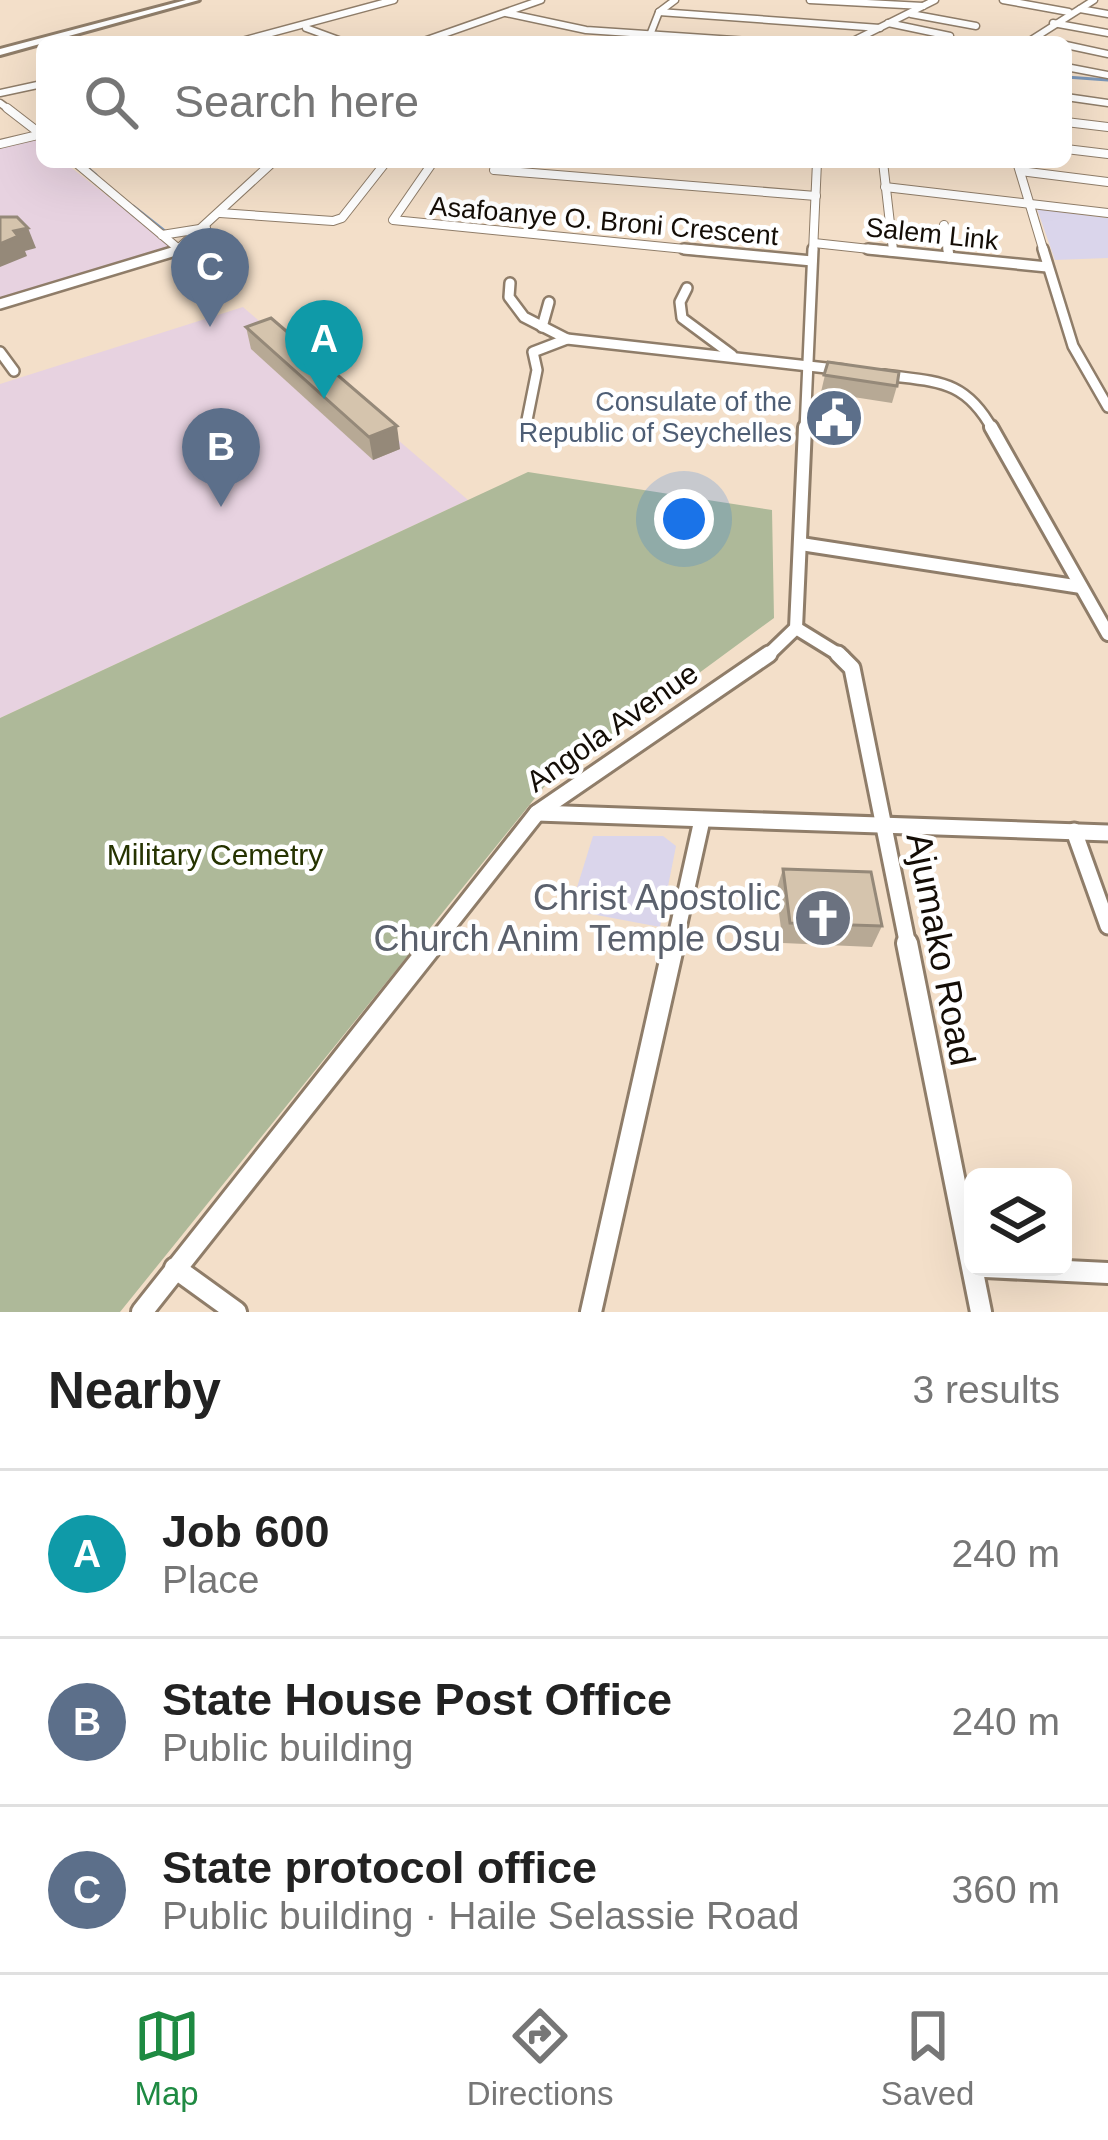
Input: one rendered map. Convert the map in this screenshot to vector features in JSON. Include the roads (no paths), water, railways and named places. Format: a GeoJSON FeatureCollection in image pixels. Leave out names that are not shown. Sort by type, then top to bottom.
{"type":"FeatureCollection","features":[{"type":"Feature","properties":{"kind":"main road"},"geometry":{"type":"LineString","coordinates":[[55,36],[186,0]]}},
{"type":"Feature","properties":{"kind":"main road"},"geometry":{"type":"LineString","coordinates":[[57,36],[195,0]]}},
{"type":"Feature","properties":{"kind":"main road"},"geometry":{"type":"LineString","coordinates":[[0,51],[36,41]]}},
{"type":"Feature","properties":{"kind":"main road"},"geometry":{"type":"LineString","coordinates":[[0,51],[36,42]]}},
{"type":"Feature","properties":{"kind":"street"},"geometry":{"type":"LineString","coordinates":[[267,36],[394,0]]}},
{"type":"Feature","properties":{"kind":"street"},"geometry":{"type":"LineString","coordinates":[[439,36],[541,0]]}},
{"type":"Feature","properties":{"kind":"street"},"geometry":{"type":"LineString","coordinates":[[650,35],[659,12],[675,0]]}},
{"type":"Feature","properties":{"kind":"street"},"geometry":{"type":"LineString","coordinates":[[810,0],[923,6]]}},
{"type":"Feature","properties":{"kind":"street"},"geometry":{"type":"LineString","coordinates":[[863,36],[935,0]]}},
{"type":"Feature","properties":{"kind":"street"},"geometry":{"type":"LineString","coordinates":[[1003,0],[1069,12]]}},
{"type":"Feature","properties":{"kind":"street"},"geometry":{"type":"LineString","coordinates":[[1035,36],[1094,0]]}},
{"type":"Feature","properties":{"kind":"street"},"geometry":{"type":"LineString","coordinates":[[1080,9],[1108,14]]}},
{"type":"Feature","properties":{"kind":"street"},"geometry":{"type":"LineString","coordinates":[[659,12],[884,26],[950,36]]}},
{"type":"Feature","properties":{"kind":"street"},"geometry":{"type":"LineString","coordinates":[[506,13],[606,32],[666,36]]}},
{"type":"Feature","properties":{"kind":"street"},"geometry":{"type":"LineString","coordinates":[[909,13],[976,26]]}},
{"type":"Feature","properties":{"kind":"street"},"geometry":{"type":"LineString","coordinates":[[1053,23],[1108,33]]}},
{"type":"Feature","properties":{"kind":"street"},"geometry":{"type":"LineString","coordinates":[[306,28],[328,36]]}},
{"type":"Feature","properties":{"kind":"street"},"geometry":{"type":"LineString","coordinates":[[597,36],[606,32]]}},
{"type":"Feature","properties":{"kind":"street"},"geometry":{"type":"LineString","coordinates":[[1072,46],[1108,53]]}},
{"type":"Feature","properties":{"kind":"street"},"geometry":{"type":"LineString","coordinates":[[1072,69],[1108,75]]}},
{"type":"Feature","properties":{"kind":"street"},"geometry":{"type":"LineString","coordinates":[[0,93],[36,85]]}},
{"type":"Feature","properties":{"kind":"street"},"geometry":{"type":"LineString","coordinates":[[1072,99],[1108,103]]}},
{"type":"Feature","properties":{"kind":"street"},"geometry":{"type":"LineString","coordinates":[[0,103],[36,130]]}},
{"type":"Feature","properties":{"kind":"street"},"geometry":{"type":"LineString","coordinates":[[1072,123],[1108,127]]}},
{"type":"Feature","properties":{"kind":"street"},"geometry":{"type":"LineString","coordinates":[[0,144],[36,135]]}},
{"type":"Feature","properties":{"kind":"street"},"geometry":{"type":"LineString","coordinates":[[1072,149],[1108,154]]}},
{"type":"Feature","properties":{"kind":"street"},"geometry":{"type":"LineString","coordinates":[[82,168],[180,250]]}},
{"type":"Feature","properties":{"kind":"street"},"geometry":{"type":"LineString","coordinates":[[0,304],[180,250],[267,168]]}},
{"type":"Feature","properties":{"kind":"street"},"geometry":{"type":"LineString","coordinates":[[220,213],[321,221],[342,218],[381,168]]}},
{"type":"Feature","properties":{"kind":"street","name":"Asafoanye O. Broni Crescent"},"geometry":{"type":"LineString","coordinates":[[429,168],[393,220],[812,260]]}},
{"type":"Feature","properties":{"kind":"street"},"geometry":{"type":"LineString","coordinates":[[796,628],[817,168]]}},
{"type":"Feature","properties":{"kind":"street"},"geometry":{"type":"LineString","coordinates":[[883,168],[893,250]]}},
{"type":"Feature","properties":{"kind":"street"},"geometry":{"type":"LineString","coordinates":[[1020,168],[1072,346],[1107,405]]}},
{"type":"Feature","properties":{"kind":"street"},"geometry":{"type":"LineString","coordinates":[[1030,168],[1108,182]]}},
{"type":"Feature","properties":{"kind":"street"},"geometry":{"type":"LineString","coordinates":[[494,170],[816,196]]}},
{"type":"Feature","properties":{"kind":"street"},"geometry":{"type":"LineString","coordinates":[[885,188],[1108,213]]}},
{"type":"Feature","properties":{"kind":"street"},"geometry":{"type":"LineString","coordinates":[[944,225],[949,256]]}},
{"type":"Feature","properties":{"kind":"street"},"geometry":{"type":"LineString","coordinates":[[162,235],[206,228]]}},
{"type":"Feature","properties":{"kind":"street","name":"Salem Link"},"geometry":{"type":"LineString","coordinates":[[814,243],[1047,267]]}},
{"type":"Feature","properties":{"kind":"street"},"geometry":{"type":"LineString","coordinates":[[510,283],[513,305],[567,339],[853,371]]}},
{"type":"Feature","properties":{"kind":"street"},"geometry":{"type":"LineString","coordinates":[[687,288],[680,302],[682,318],[732,355]]}},
{"type":"Feature","properties":{"kind":"street"},"geometry":{"type":"LineString","coordinates":[[542,327],[549,302]]}},
{"type":"Feature","properties":{"kind":"street"},"geometry":{"type":"LineString","coordinates":[[527,420],[537,370],[532,352],[567,339]]}},
{"type":"Feature","properties":{"kind":"street"},"geometry":{"type":"LineString","coordinates":[[0,352],[14,371]]}},
{"type":"Feature","properties":{"kind":"street"},"geometry":{"type":"LineString","coordinates":[[875,374],[943,383],[975,398],[1108,634]]}},
{"type":"Feature","properties":{"kind":"street"},"geometry":{"type":"LineString","coordinates":[[801,544],[1081,587]]}},
{"type":"Feature","properties":{"kind":"street","name":"Angola Avenue"},"geometry":{"type":"LineString","coordinates":[[142,1312],[537,813],[765,658],[796,628]]}},
{"type":"Feature","properties":{"kind":"street","name":"Ajumako Road"},"geometry":{"type":"LineString","coordinates":[[796,628],[852,668],[964,1210]]}},
{"type":"Feature","properties":{"kind":"street"},"geometry":{"type":"LineString","coordinates":[[537,813],[1108,832]]}},
{"type":"Feature","properties":{"kind":"street"},"geometry":{"type":"LineString","coordinates":[[591,1312],[702,820]]}},
{"type":"Feature","properties":{"kind":"street"},"geometry":{"type":"LineString","coordinates":[[1074,831],[1108,926]]}},
{"type":"Feature","properties":{"kind":"street"},"geometry":{"type":"LineString","coordinates":[[175,1268],[236,1312]]}},
{"type":"Feature","properties":{"kind":"street"},"geometry":{"type":"LineString","coordinates":[[1072,1271],[1108,1273]]}},
{"type":"Feature","properties":{"kind":"street","name":"Ajumako Road"},"geometry":{"type":"LineString","coordinates":[[977,1276],[981,1312]]}},
{"type":"Feature","properties":{"kind":"waterway"},"geometry":{"type":"LineString","coordinates":[[1072,77],[1108,80]]}},
{"type":"Feature","properties":{"kind":"waterway"},"geometry":{"type":"LineString","coordinates":[[88,168],[96,175]]}},
{"type":"Feature","properties":{"kind":"waterway"},"geometry":{"type":"LineString","coordinates":[[133,206],[166,232]]}},
{"type":"Feature","properties":{"kind":"place","name":"State protocol office"},"geometry":{"type":"Point","coordinates":[210,327]}},
{"type":"Feature","properties":{"kind":"place","name":"Job 600"},"geometry":{"type":"Point","coordinates":[324,399]}},
{"type":"Feature","properties":{"kind":"place","name":"Consulate of the Republic of Seychelles"},"geometry":{"type":"Point","coordinates":[834,418]}},
{"type":"Feature","properties":{"kind":"place","name":"State House Post Office"},"geometry":{"type":"Point","coordinates":[221,507]}},
{"type":"Feature","properties":{"kind":"place","name":"Christ Apostolic Church Anim Temple Osu"},"geometry":{"type":"Point","coordinates":[823,918]}},
{"type":"Feature","properties":{"kind":"park label","name":"Military Cemetry"},"geometry":{"type":"Point","coordinates":[215,854]}}]}
